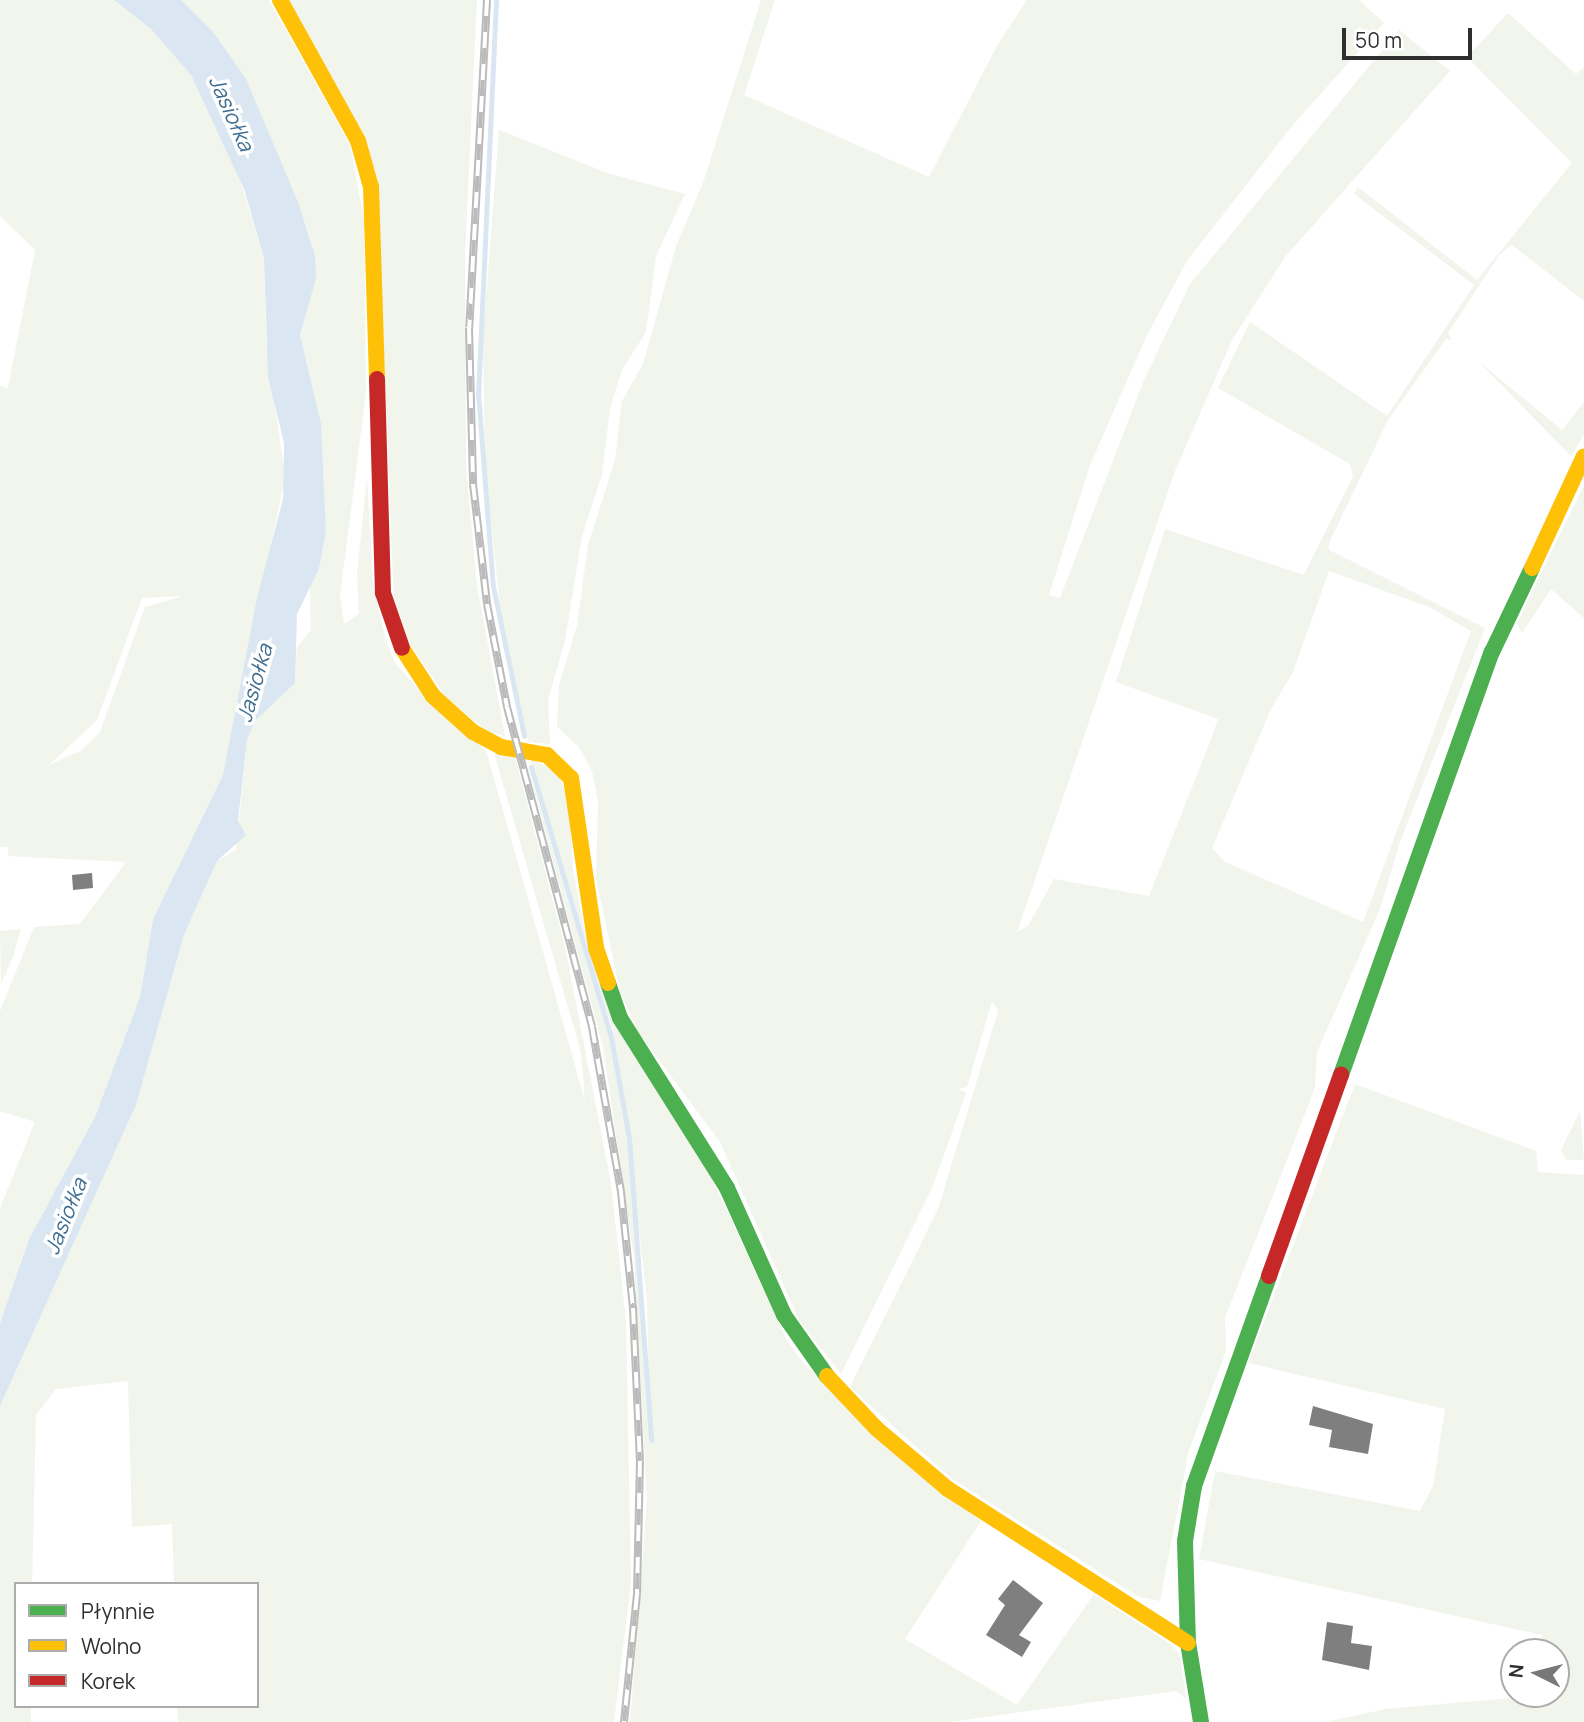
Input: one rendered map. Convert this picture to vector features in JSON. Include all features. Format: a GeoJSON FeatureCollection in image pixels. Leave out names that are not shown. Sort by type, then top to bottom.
{"type":"FeatureCollection","features":[{"type":"Feature","properties":{"kind":"street"},"geometry":{"type":"LineString","coordinates":[[280,0],[358,141],[371,187],[383,593],[404,654],[433,696],[472,732],[501,747],[547,755],[571,778],[579,802],[582,877],[596,948],[621,1018],[727,1188],[784,1315],[815,1363],[877,1429],[948,1489],[1188,1643]]}},
{"type":"Feature","properties":{"kind":"street"},"geometry":{"type":"LineString","coordinates":[[1201,1722],[1188,1643],[1185,1541],[1194,1486],[1220,1406],[1492,652],[1584,456]]}},
{"type":"Feature","properties":{"kind":"shaded area"},"geometry":{"type":"Polygon","coordinates":[[[0,0],[114,0],[151,29],[191,75],[236,167],[264,258],[266,340],[285,477],[223,775],[153,919],[140,997],[95,1117],[29,1239],[0,1323],[0,1208],[35,1122],[0,1111],[0,1011],[34,927],[80,924],[126,862],[8,856],[8,847],[0,847],[0,386],[8,388],[35,250],[0,216],[0,0]],[[183,596],[142,598],[97,720],[49,765],[82,750],[100,732],[145,607],[183,596]]]}},
{"type":"Feature","properties":{"kind":"shaded area"},"geometry":{"type":"Polygon","coordinates":[[[181,0],[269,0],[350,145],[364,220],[366,392],[340,596],[344,624],[359,614],[357,574],[367,477],[373,583],[386,641],[395,663],[419,690],[486,750],[585,1101],[581,1052],[494,753],[515,757],[565,947],[611,1183],[626,1321],[631,1583],[614,1722],[178,1722],[177,1708],[259,1708],[259,1582],[174,1582],[172,1524],[132,1527],[128,1381],[56,1389],[36,1415],[32,1582],[14,1582],[14,1708],[31,1708],[31,1722],[0,1722],[0,1406],[136,1105],[184,935],[217,861],[236,850],[247,740],[255,721],[295,683],[297,647],[311,630],[310,586],[319,569],[326,531],[321,423],[300,335],[316,279],[298,202],[214,33],[181,0]]]}},
{"type":"Feature","properties":{"kind":"shaded area"},"geometry":{"type":"Polygon","coordinates":[[[289,0],[477,0],[465,254],[466,467],[477,586],[505,736],[486,731],[444,695],[404,635],[394,604],[377,175],[289,0]]]}},
{"type":"Feature","properties":{"kind":"shaded area"},"geometry":{"type":"Polygon","coordinates":[[[761,0],[775,0],[744,95],[929,177],[998,44],[1027,0],[1359,0],[1384,23],[1292,126],[1187,261],[1147,335],[1090,465],[1049,595],[1060,598],[1144,380],[1190,284],[1399,30],[1450,71],[1285,257],[1232,340],[1175,471],[1017,932],[1028,926],[1054,879],[1149,896],[1210,742],[1218,719],[1116,682],[1165,529],[1304,575],[1353,477],[1350,464],[1218,388],[1250,322],[1387,416],[1474,285],[1354,194],[1358,187],[1477,280],[1572,163],[1467,57],[1508,13],[1576,74],[1584,67],[1584,301],[1512,245],[1500,254],[1448,333],[1452,340],[1446,339],[1388,420],[1329,543],[1329,550],[1485,628],[1400,842],[1380,909],[1317,1052],[1315,1088],[1225,1318],[1226,1351],[1189,1450],[1160,1601],[1139,1597],[951,1478],[850,1387],[938,1209],[998,1011],[992,1001],[967,1087],[958,1089],[966,1093],[933,1186],[841,1374],[799,1320],[720,1142],[638,1032],[620,991],[596,878],[598,802],[592,771],[578,746],[557,727],[559,685],[577,625],[588,545],[615,460],[622,401],[643,364],[676,246],[703,183],[761,0]],[[1329,571],[1293,672],[1271,709],[1212,848],[1225,862],[1363,922],[1471,631],[1429,607],[1329,571]]]}},
{"type":"Feature","properties":{"kind":"shaded area"},"geometry":{"type":"Polygon","coordinates":[[[499,130],[610,174],[685,194],[656,256],[646,332],[622,370],[610,408],[602,475],[582,536],[565,641],[548,700],[550,744],[528,742],[500,607],[485,462],[483,338],[499,130]]]}},
{"type":"Feature","properties":{"kind":"shaded area"},"geometry":{"type":"Polygon","coordinates":[[[1478,361],[1562,430],[1584,402],[1584,435],[1571,456],[1478,361]]]}},
{"type":"Feature","properties":{"kind":"shaded area"},"geometry":{"type":"Polygon","coordinates":[[[1584,485],[1584,618],[1551,589],[1522,633],[1517,623],[1584,485]]]}},
{"type":"Feature","properties":{"kind":"shaded area"},"geometry":{"type":"Polygon","coordinates":[[[525,757],[610,1040],[627,1134],[650,1440],[647,1299],[622,1082],[613,1032],[530,758],[558,772],[570,804],[573,871],[586,937],[708,1170],[787,1340],[803,1363],[981,1521],[905,1639],[1017,1705],[1094,1594],[1172,1645],[1180,1656],[1186,1699],[1176,1691],[949,1722],[630,1722],[647,1501],[634,1258],[603,1047],[525,757]]]}},
{"type":"Feature","properties":{"kind":"shaded area"},"geometry":{"type":"Polygon","coordinates":[[[21,929],[13,957],[1,984],[0,931],[21,929]]]}},
{"type":"Feature","properties":{"kind":"shaded area"},"geometry":{"type":"Polygon","coordinates":[[[1355,1084],[1536,1151],[1538,1172],[1584,1175],[1584,1722],[1325,1722],[1386,1709],[1500,1699],[1500,1708],[1570,1708],[1570,1638],[1542,1638],[1542,1635],[1199,1559],[1215,1471],[1420,1511],[1433,1486],[1445,1409],[1248,1363],[1355,1084]]]}},
{"type":"Feature","properties":{"kind":"shaded area"},"geometry":{"type":"Polygon","coordinates":[[[1580,1111],[1584,1160],[1566,1160],[1561,1150],[1580,1111]]]}},
{"type":"Feature","properties":{"kind":"water","name":"Jasiołka"},"geometry":{"type":"Polygon","coordinates":[[[114,0],[181,0],[214,33],[246,79],[298,202],[315,256],[316,279],[300,335],[321,423],[326,531],[319,569],[297,614],[295,683],[255,721],[247,740],[238,821],[246,835],[217,861],[184,935],[136,1105],[0,1406],[0,1323],[29,1239],[95,1117],[140,997],[153,919],[223,775],[257,598],[283,499],[284,443],[268,377],[264,258],[244,189],[191,75],[151,29],[114,0]]]}},
{"type":"Feature","properties":{"kind":"building"},"geometry":{"type":"Polygon","coordinates":[[[92,873],[93,888],[73,890],[72,875],[92,873]]]}},
{"type":"Feature","properties":{"kind":"building"},"geometry":{"type":"Polygon","coordinates":[[[1313,1406],[1373,1424],[1368,1454],[1329,1447],[1332,1430],[1309,1425],[1313,1406]]]}},
{"type":"Feature","properties":{"kind":"building"},"geometry":{"type":"Polygon","coordinates":[[[1013,1580],[1043,1603],[1019,1635],[1031,1642],[1022,1657],[986,1635],[1005,1605],[998,1599],[1013,1580]]]}},
{"type":"Feature","properties":{"kind":"building"},"geometry":{"type":"Polygon","coordinates":[[[1327,1622],[1353,1626],[1351,1643],[1372,1646],[1369,1670],[1322,1660],[1327,1622]]]}},
{"type":"Feature","properties":{"kind":"waterway"},"geometry":{"type":"LineString","coordinates":[[496,0],[478,393],[493,586],[524,736]]}},
{"type":"Feature","properties":{"kind":"waterway"},"geometry":{"type":"LineString","coordinates":[[531,767],[611,1037],[629,1138],[651,1440]]}},
{"type":"Feature","properties":{"kind":"railway"},"geometry":{"type":"LineString","coordinates":[[487,0],[469,328],[473,484],[487,604],[507,707],[592,1027],[621,1192],[633,1308],[640,1461],[637,1594],[624,1722]]}},
{"type":"Feature","properties":{"kind":"traffic: fast"},"geometry":{"type":"LineString","coordinates":[[1341,1075],[1492,652],[1532,568]]}},
{"type":"Feature","properties":{"kind":"traffic: fast"},"geometry":{"type":"LineString","coordinates":[[608,983],[620,1018],[727,1188],[784,1315],[827,1376]]}},
{"type":"Feature","properties":{"kind":"traffic: fast"},"geometry":{"type":"LineString","coordinates":[[1201,1722],[1188,1643],[1185,1541],[1194,1486],[1269,1276]]}},
{"type":"Feature","properties":{"kind":"traffic: slow"},"geometry":{"type":"LineString","coordinates":[[280,0],[358,141],[371,187],[377,379]]}},
{"type":"Feature","properties":{"kind":"traffic: slow"},"geometry":{"type":"LineString","coordinates":[[1532,568],[1584,456]]}},
{"type":"Feature","properties":{"kind":"traffic: slow"},"geometry":{"type":"LineString","coordinates":[[402,648],[433,696],[473,732],[501,747],[547,755],[571,778],[596,948],[608,983]]}},
{"type":"Feature","properties":{"kind":"traffic: slow"},"geometry":{"type":"LineString","coordinates":[[827,1376],[877,1429],[948,1489],[1188,1643]]}},
{"type":"Feature","properties":{"kind":"traffic: jam"},"geometry":{"type":"LineString","coordinates":[[377,379],[383,593],[402,648]]}},
{"type":"Feature","properties":{"kind":"traffic: jam"},"geometry":{"type":"LineString","coordinates":[[1269,1276],[1341,1075]]}}]}
